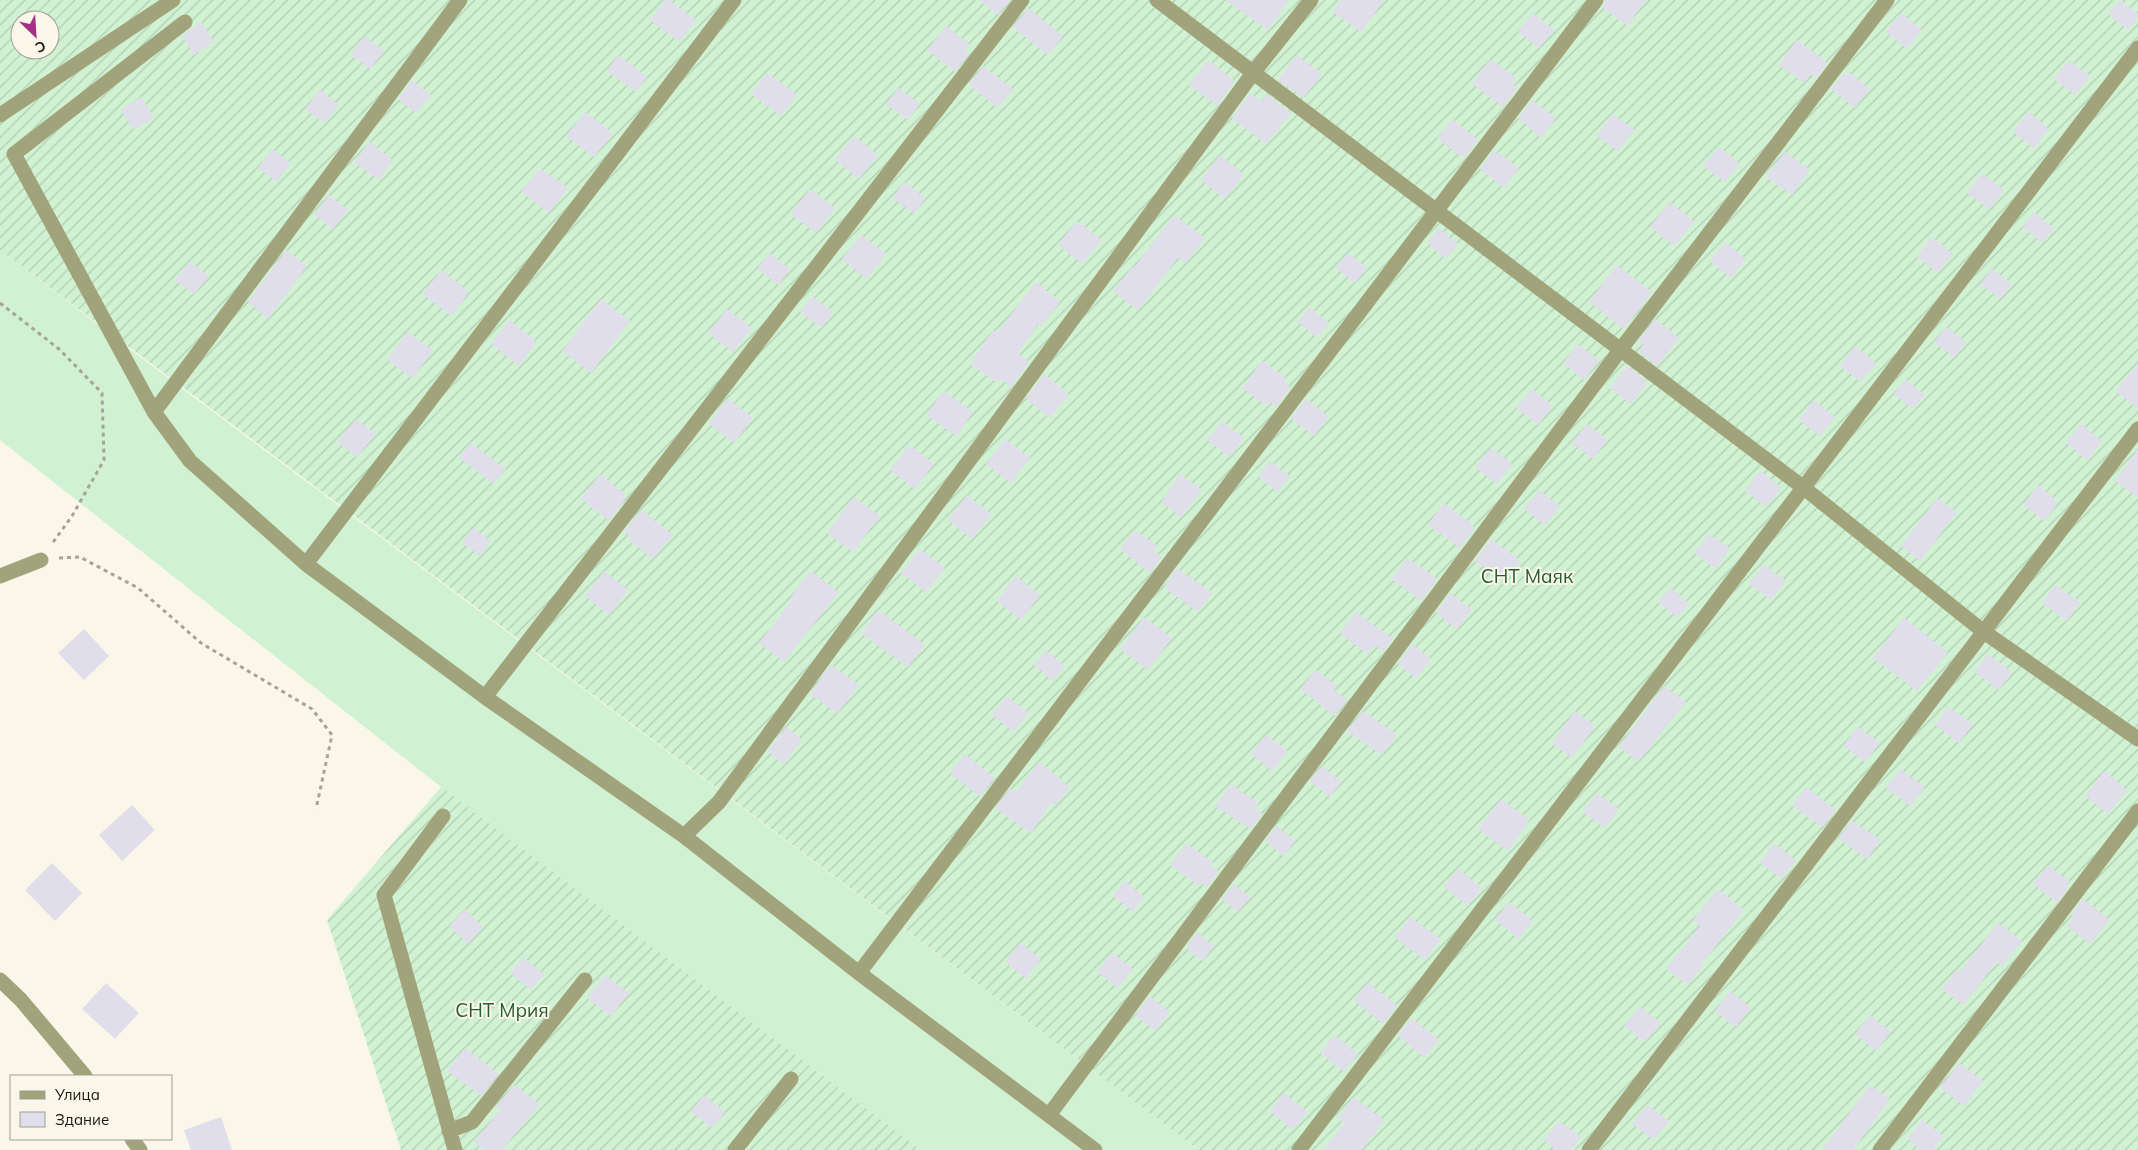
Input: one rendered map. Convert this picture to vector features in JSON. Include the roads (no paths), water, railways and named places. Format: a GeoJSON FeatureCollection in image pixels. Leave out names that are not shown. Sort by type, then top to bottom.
{"type":"FeatureCollection","features":[{"type":"Feature","properties":{"kind":"street"},"geometry":{"type":"LineString","coordinates":[[154,412],[460,0]]}},
{"type":"Feature","properties":{"kind":"street"},"geometry":{"type":"LineString","coordinates":[[306,564],[734,0]]}},
{"type":"Feature","properties":{"kind":"street"},"geometry":{"type":"LineString","coordinates":[[485,697],[1022,0]]}},
{"type":"Feature","properties":{"kind":"street"},"geometry":{"type":"LineString","coordinates":[[1157,0],[1804,488],[1984,632],[2138,740]]}},
{"type":"Feature","properties":{"kind":"street"},"geometry":{"type":"LineString","coordinates":[[684,836],[720,802],[1253,73],[1311,0]]}},
{"type":"Feature","properties":{"kind":"street"},"geometry":{"type":"LineString","coordinates":[[859,974],[1596,0]]}},
{"type":"Feature","properties":{"kind":"street"},"geometry":{"type":"LineString","coordinates":[[1049,1115],[1621,349],[1887,0]]}},
{"type":"Feature","properties":{"kind":"street"},"geometry":{"type":"LineString","coordinates":[[0,115],[168,1]]}},
{"type":"Feature","properties":{"kind":"street"},"geometry":{"type":"LineString","coordinates":[[185,22],[14,154],[154,412],[190,461],[306,564],[485,697],[684,836],[859,974],[1095,1150]]}},
{"type":"Feature","properties":{"kind":"street"},"geometry":{"type":"LineString","coordinates":[[1299,1150],[2138,48]]}},
{"type":"Feature","properties":{"kind":"street"},"geometry":{"type":"LineString","coordinates":[[1589,1150],[2138,429]]}},
{"type":"Feature","properties":{"kind":"street"},"geometry":{"type":"LineString","coordinates":[[0,576],[41,560]]}},
{"type":"Feature","properties":{"kind":"street"},"geometry":{"type":"LineString","coordinates":[[1880,1150],[2138,811]]}},
{"type":"Feature","properties":{"kind":"street"},"geometry":{"type":"LineString","coordinates":[[443,816],[384,895],[455,1150]]}},
{"type":"Feature","properties":{"kind":"street"},"geometry":{"type":"LineString","coordinates":[[0,980],[21,1000],[84,1075]]}},
{"type":"Feature","properties":{"kind":"street"},"geometry":{"type":"LineString","coordinates":[[449,1131],[472,1122],[585,980]]}},
{"type":"Feature","properties":{"kind":"street"},"geometry":{"type":"LineString","coordinates":[[735,1150],[791,1079]]}},
{"type":"Feature","properties":{"kind":"park label","name":"СНТ Маяк"},"geometry":{"type":"Point","coordinates":[1527,576]}},
{"type":"Feature","properties":{"kind":"park label","name":"СНТ Мрия"},"geometry":{"type":"Point","coordinates":[502,1010]}}]}
